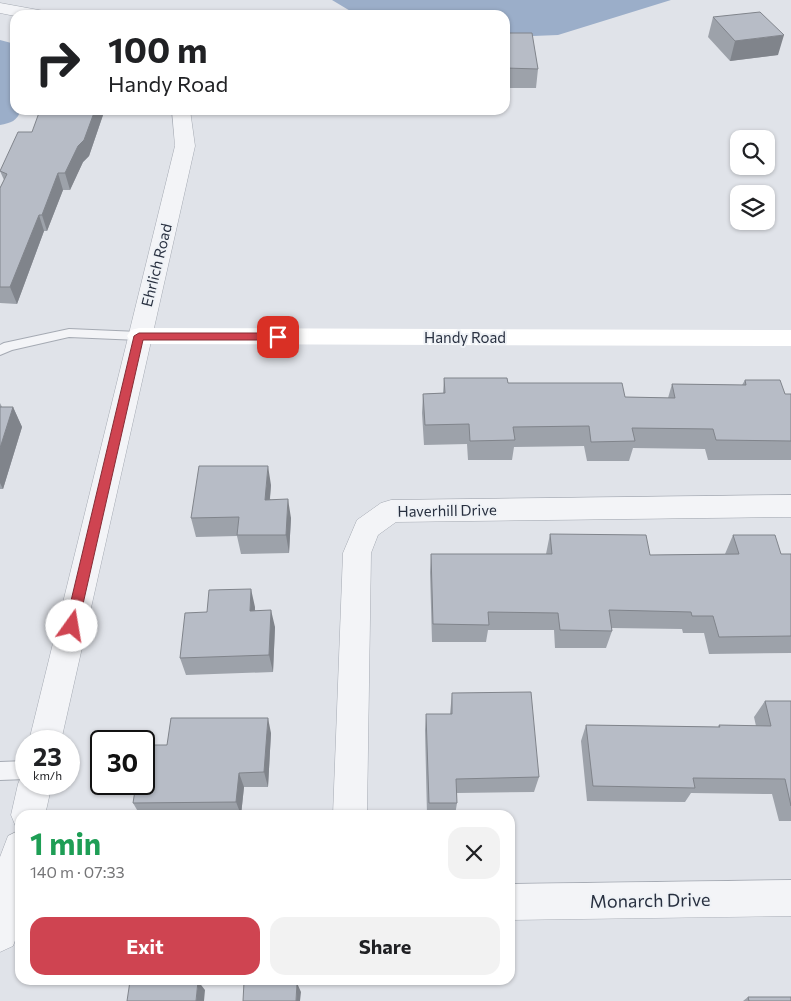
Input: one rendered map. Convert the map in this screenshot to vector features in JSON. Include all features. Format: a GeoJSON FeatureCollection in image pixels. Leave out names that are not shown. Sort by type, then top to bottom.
{"type":"FeatureCollection","features":[{"type":"Feature","properties":{"kind":"street","name":"Ehrlich Road"},"geometry":{"type":"LineString","coordinates":[[48,730],[185,146],[182,115]]}},
{"type":"Feature","properties":{"kind":"street","name":"Handy Road"},"geometry":{"type":"LineString","coordinates":[[139,336],[791,338]]}},
{"type":"Feature","properties":{"kind":"street","name":"Haverhill Drive"},"geometry":{"type":"LineString","coordinates":[[350,810],[357,553],[367,528],[391,511],[791,506]]}},
{"type":"Feature","properties":{"kind":"street"},"geometry":{"type":"LineString","coordinates":[[29,810],[33,795]]}},
{"type":"Feature","properties":{"kind":"street"},"geometry":{"type":"LineString","coordinates":[[9,915],[15,878]]}},
{"type":"Feature","properties":{"kind":"street","name":"Monarch Drive"},"geometry":{"type":"LineString","coordinates":[[515,902],[791,898]]}},
{"type":"Feature","properties":{"kind":"lane"},"geometry":{"type":"LineString","coordinates":[[0,350],[9,346],[69,333],[139,336]]}},
{"type":"Feature","properties":{"kind":"lane"},"geometry":{"type":"LineString","coordinates":[[0,771],[15,770]]}},
{"type":"Feature","properties":{"kind":"water"},"geometry":{"type":"Polygon","coordinates":[[[332,0],[671,0],[558,35],[510,37],[510,10],[349,10],[332,0]]]}},
{"type":"Feature","properties":{"kind":"water"},"geometry":{"type":"Polygon","coordinates":[[[0,40],[10,43],[10,115],[19,115],[13,121],[0,125],[0,40]]]}},
{"type":"Feature","properties":{"kind":"building"},"geometry":{"type":"Polygon","coordinates":[[[760,12],[784,35],[735,41],[713,17],[760,12]]]}},
{"type":"Feature","properties":{"kind":"building"},"geometry":{"type":"Polygon","coordinates":[[[510,33],[532,33],[538,69],[510,68],[510,33]]]}},
{"type":"Feature","properties":{"kind":"building"},"geometry":{"type":"Polygon","coordinates":[[[38,115],[93,115],[84,140],[78,146],[65,173],[58,173],[42,215],[39,215],[10,287],[0,287],[0,188],[7,174],[0,171],[18,132],[32,132],[38,115]]]}},
{"type":"Feature","properties":{"kind":"building"},"geometry":{"type":"Polygon","coordinates":[[[444,378],[507,378],[508,383],[622,383],[625,397],[675,398],[672,384],[746,385],[745,380],[780,380],[785,394],[791,394],[791,441],[716,440],[713,429],[632,428],[635,441],[591,442],[589,426],[513,427],[515,440],[470,441],[469,424],[425,425],[423,394],[445,393],[444,378]]]}},
{"type":"Feature","properties":{"kind":"building"},"geometry":{"type":"Polygon","coordinates":[[[0,407],[13,407],[0,448],[0,407]]]}},
{"type":"Feature","properties":{"kind":"building"},"geometry":{"type":"Polygon","coordinates":[[[199,466],[268,466],[265,500],[288,499],[286,535],[237,535],[239,517],[191,518],[199,466]]]}},
{"type":"Feature","properties":{"kind":"building"},"geometry":{"type":"Polygon","coordinates":[[[550,534],[646,535],[650,555],[739,554],[733,535],[775,535],[781,554],[791,554],[791,636],[719,637],[713,616],[692,616],[691,612],[609,610],[612,631],[560,630],[558,613],[488,612],[489,625],[433,624],[431,554],[552,554],[550,534]]]}},
{"type":"Feature","properties":{"kind":"building"},"geometry":{"type":"Polygon","coordinates":[[[251,589],[250,611],[271,610],[269,655],[180,658],[185,613],[207,612],[209,590],[251,589]]]}},
{"type":"Feature","properties":{"kind":"building"},"geometry":{"type":"Polygon","coordinates":[[[531,692],[539,777],[456,779],[457,803],[429,803],[426,714],[452,714],[452,693],[531,692]]]}},
{"type":"Feature","properties":{"kind":"building"},"geometry":{"type":"Polygon","coordinates":[[[765,701],[791,701],[791,806],[785,779],[693,778],[695,788],[593,786],[586,725],[771,726],[765,701]]]}},
{"type":"Feature","properties":{"kind":"building"},"geometry":{"type":"Polygon","coordinates":[[[171,718],[268,718],[264,772],[239,773],[236,802],[133,803],[134,795],[155,795],[155,745],[167,745],[171,718]]]}},
{"type":"Feature","properties":{"kind":"building"},"geometry":{"type":"Polygon","coordinates":[[[129,985],[198,985],[196,1001],[127,1001],[129,985]]]}},
{"type":"Feature","properties":{"kind":"building"},"geometry":{"type":"Polygon","coordinates":[[[244,985],[297,985],[296,1001],[243,1001],[244,985]]]}},
{"type":"Feature","properties":{"kind":"building"},"geometry":{"type":"Polygon","coordinates":[[[748,997],[791,997],[791,1001],[749,1001],[748,997]]]}},
{"type":"Feature","properties":{"kind":"route"},"geometry":{"type":"LineString","coordinates":[[72,626],[139,336],[278,337]]}}]}
